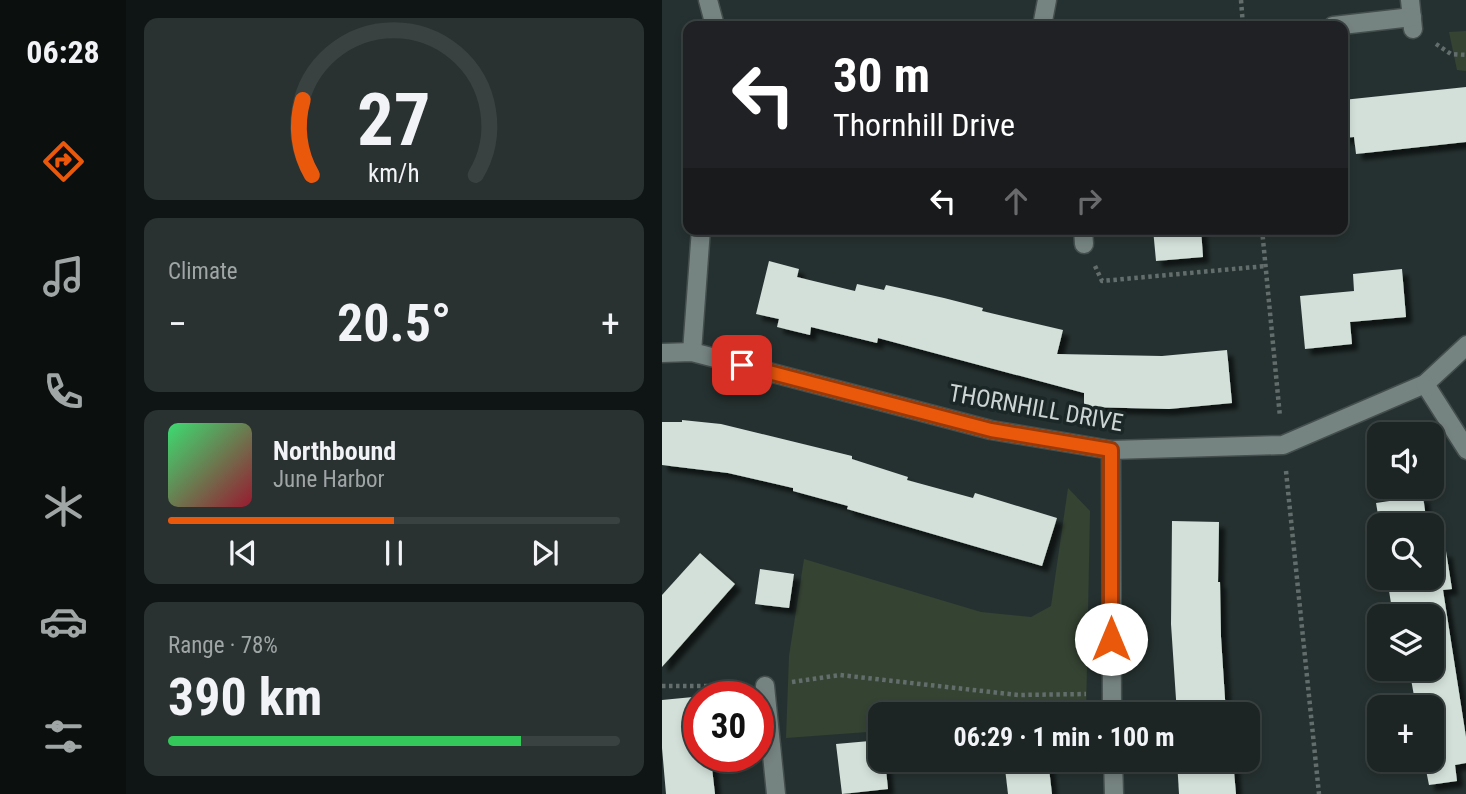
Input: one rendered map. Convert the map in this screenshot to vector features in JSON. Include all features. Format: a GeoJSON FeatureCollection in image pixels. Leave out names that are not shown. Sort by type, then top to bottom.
{"type":"FeatureCollection","features":[{"type":"Feature","properties":{"kind":"street"},"geometry":{"type":"LineString","coordinates":[[708,0],[714,21]]}},
{"type":"Feature","properties":{"kind":"street"},"geometry":{"type":"LineString","coordinates":[[1043,21],[1047,0]]}},
{"type":"Feature","properties":{"kind":"street"},"geometry":{"type":"LineString","coordinates":[[1348,24],[1412,15]]}},
{"type":"Feature","properties":{"kind":"street"},"geometry":{"type":"LineString","coordinates":[[692,352],[701,235]]}},
{"type":"Feature","properties":{"kind":"street","name":"THORNHILL DRIVE"},"geometry":{"type":"LineString","coordinates":[[662,353],[692,352],[991,430],[1111,450],[1283,445],[1425,384],[1466,345]]}},
{"type":"Feature","properties":{"kind":"street"},"geometry":{"type":"LineString","coordinates":[[1425,384],[1466,450]]}},
{"type":"Feature","properties":{"kind":"street"},"geometry":{"type":"LineString","coordinates":[[1111,450],[1111,702]]}},
{"type":"Feature","properties":{"kind":"street"},"geometry":{"type":"LineString","coordinates":[[774,772],[776,794]]}},
{"type":"Feature","properties":{"kind":"street"},"geometry":{"type":"LineString","coordinates":[[1113,772],[1114,794]]}},
{"type":"Feature","properties":{"kind":"path"},"geometry":{"type":"LineString","coordinates":[[1241,0],[1243,21]]}},
{"type":"Feature","properties":{"kind":"path"},"geometry":{"type":"LineString","coordinates":[[1263,235],[1319,794]]}},
{"type":"Feature","properties":{"kind":"path"},"geometry":{"type":"LineString","coordinates":[[1084,236],[1102,281],[1266,266]]}},
{"type":"Feature","properties":{"kind":"path"},"geometry":{"type":"LineString","coordinates":[[774,685],[840,674],[1018,695],[1111,693]]}},
{"type":"Feature","properties":{"kind":"path"},"geometry":{"type":"LineString","coordinates":[[662,686],[683,686]]}},
{"type":"Feature","properties":{"kind":"green space"},"geometry":{"type":"Polygon","coordinates":[[[1466,31],[1466,71],[1457,70],[1449,32],[1466,31]]]}},
{"type":"Feature","properties":{"kind":"green space"},"geometry":{"type":"Polygon","coordinates":[[[1068,488],[1090,511],[1086,702],[868,702],[868,732],[786,738],[789,656],[804,559],[981,612],[1031,617],[1051,606],[1068,488]]]}},
{"type":"Feature","properties":{"kind":"building"},"geometry":{"type":"Polygon","coordinates":[[[1466,87],[1466,142],[1356,154],[1354,137],[1348,138],[1348,99],[1466,87]]]}},
{"type":"Feature","properties":{"kind":"building"},"geometry":{"type":"Polygon","coordinates":[[[1154,235],[1201,235],[1203,257],[1156,261],[1154,235]]]}},
{"type":"Feature","properties":{"kind":"building"},"geometry":{"type":"Polygon","coordinates":[[[769,261],[799,269],[797,277],[855,291],[857,284],[884,290],[886,285],[1063,330],[1057,354],[1162,356],[1227,350],[1232,403],[1169,409],[1084,407],[1084,393],[878,338],[877,343],[811,327],[810,335],[777,327],[779,319],[756,314],[769,261]]]}},
{"type":"Feature","properties":{"kind":"building"},"geometry":{"type":"Polygon","coordinates":[[[1402,269],[1406,317],[1350,322],[1352,344],[1305,349],[1300,296],[1354,291],[1353,274],[1402,269]]]}},
{"type":"Feature","properties":{"kind":"building"},"geometry":{"type":"Polygon","coordinates":[[[682,420],[721,424],[852,456],[852,459],[908,477],[907,480],[973,498],[975,493],[1057,518],[1042,566],[847,509],[848,506],[793,491],[793,488],[728,473],[662,465],[662,422],[682,420]]]}},
{"type":"Feature","properties":{"kind":"building"},"geometry":{"type":"Polygon","coordinates":[[[1423,499],[1425,513],[1378,513],[1376,503],[1423,499]]]}},
{"type":"Feature","properties":{"kind":"building"},"geometry":{"type":"Polygon","coordinates":[[[1172,521],[1219,522],[1218,582],[1225,702],[1176,702],[1171,624],[1172,521]]]}},
{"type":"Feature","properties":{"kind":"building"},"geometry":{"type":"Polygon","coordinates":[[[1444,551],[1452,589],[1444,590],[1444,551]]]}},
{"type":"Feature","properties":{"kind":"building"},"geometry":{"type":"Polygon","coordinates":[[[700,553],[735,584],[662,667],[662,595],[700,553]]]}},
{"type":"Feature","properties":{"kind":"building"},"geometry":{"type":"Polygon","coordinates":[[[760,569],[794,574],[789,608],[755,604],[760,569]]]}},
{"type":"Feature","properties":{"kind":"building"},"geometry":{"type":"Polygon","coordinates":[[[1389,590],[1443,590],[1466,737],[1466,763],[1455,765],[1457,781],[1429,785],[1426,772],[1444,772],[1444,695],[1414,695],[1411,681],[1444,681],[1444,604],[1391,604],[1389,590]]]}},
{"type":"Feature","properties":{"kind":"building"},"geometry":{"type":"Polygon","coordinates":[[[683,698],[683,772],[712,772],[715,794],[666,794],[662,700],[683,698]]]}},
{"type":"Feature","properties":{"kind":"building"},"geometry":{"type":"Polygon","coordinates":[[[868,741],[868,772],[886,772],[888,789],[842,794],[836,744],[868,741]]]}},
{"type":"Feature","properties":{"kind":"building"},"geometry":{"type":"Polygon","coordinates":[[[1005,772],[1049,772],[1052,794],[1008,794],[1005,772]]]}},
{"type":"Feature","properties":{"kind":"building"},"geometry":{"type":"Polygon","coordinates":[[[1178,772],[1234,772],[1236,794],[1179,794],[1178,772]]]}},
{"type":"Feature","properties":{"kind":"route"},"geometry":{"type":"LineString","coordinates":[[742,365],[991,430],[1111,450],[1111,639]]}}]}
